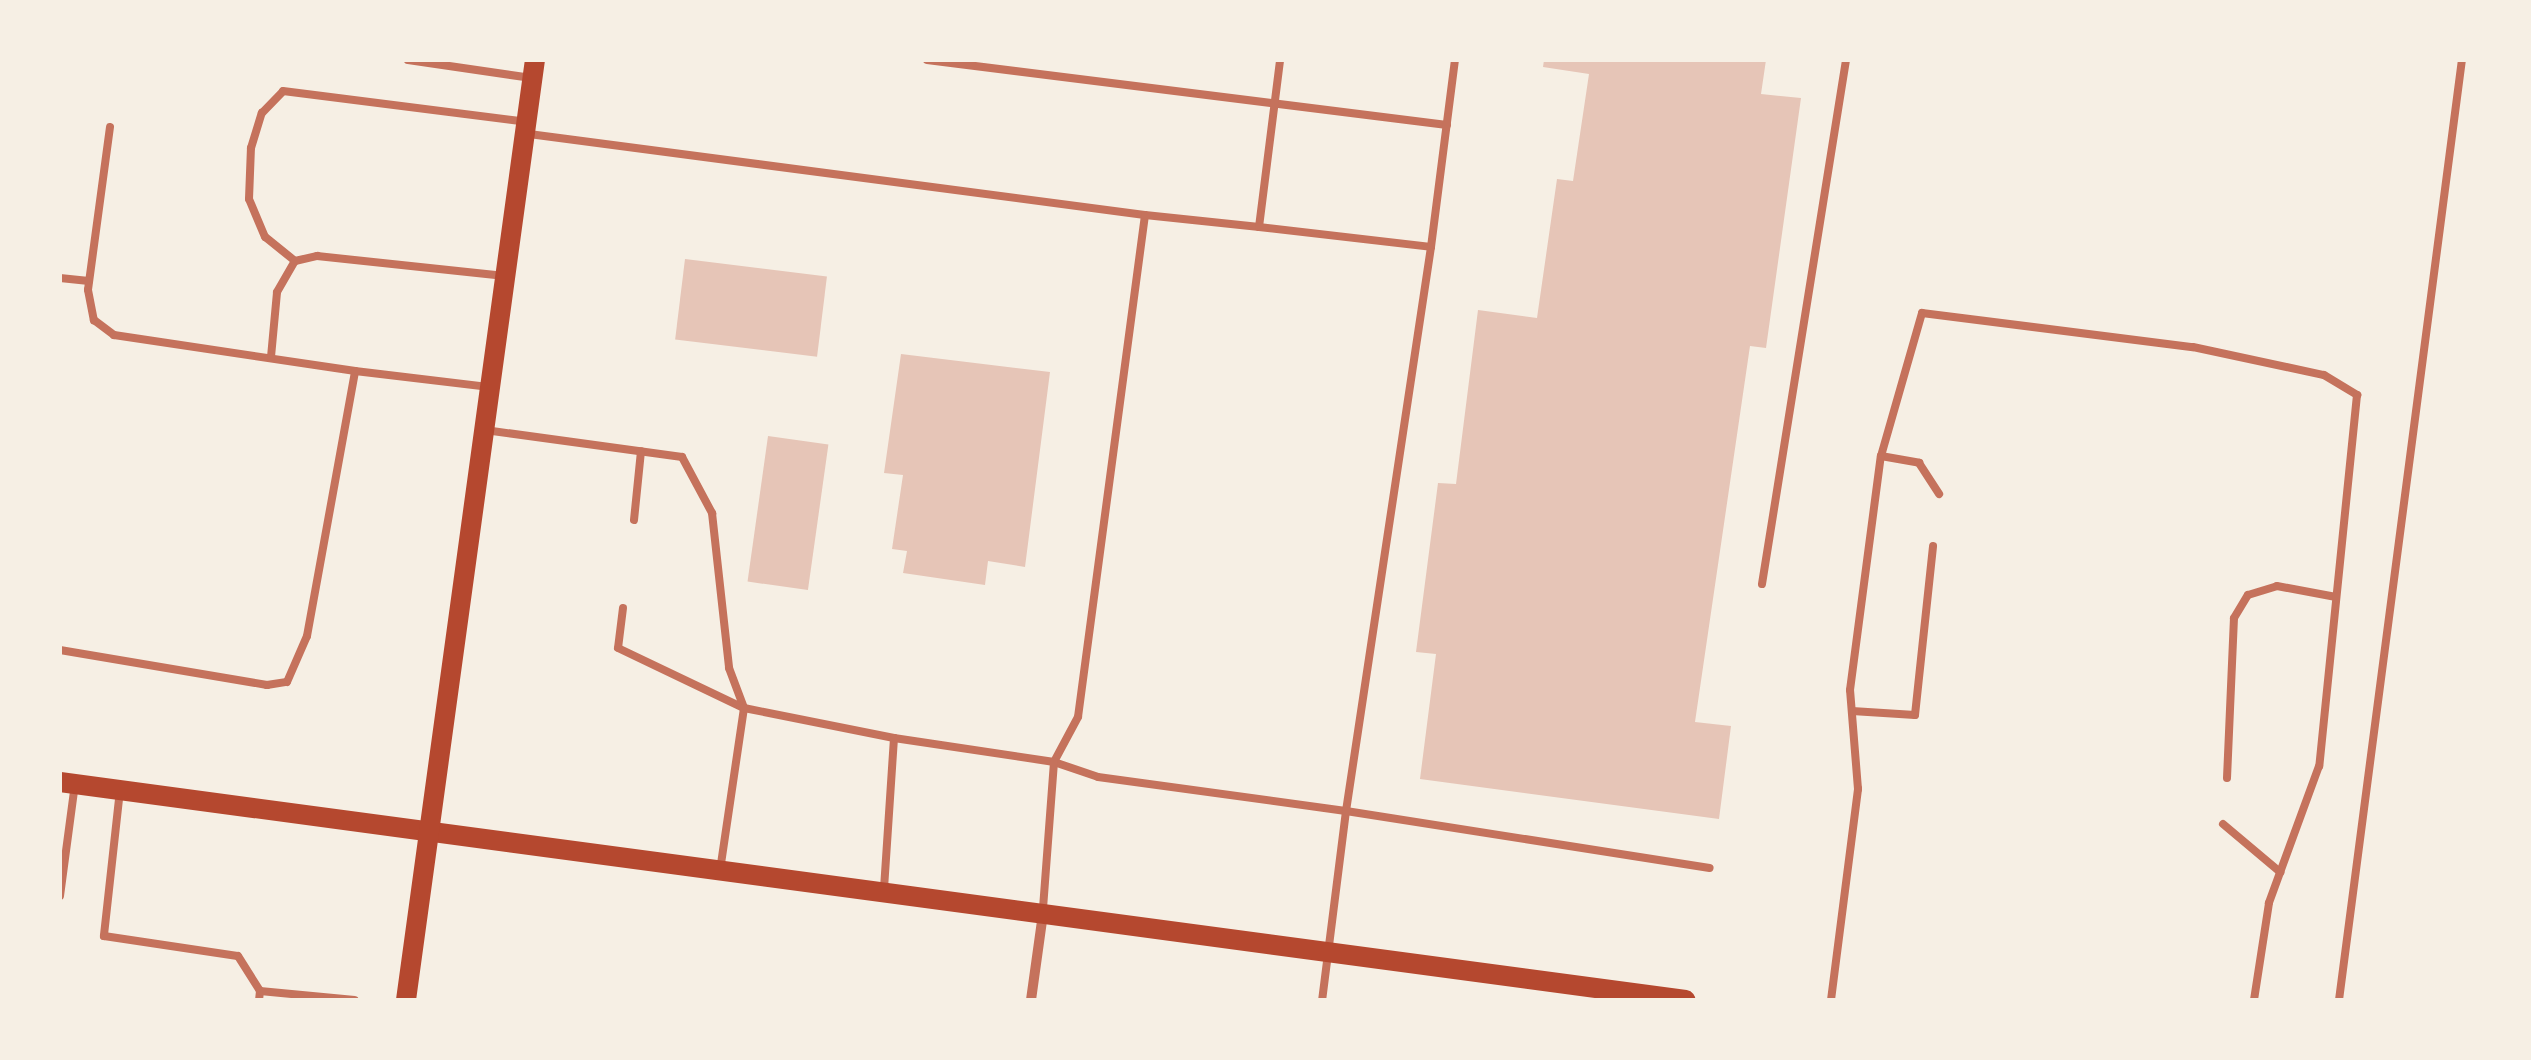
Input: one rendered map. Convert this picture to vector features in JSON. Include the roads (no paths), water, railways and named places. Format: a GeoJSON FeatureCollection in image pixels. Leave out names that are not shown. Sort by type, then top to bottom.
{"type":"FeatureCollection","features":[{"type":"Feature","properties":{"kind":"main road"},"geometry":{"type":"LineString","coordinates":[[406,1000],[534,69]]}},
{"type":"Feature","properties":{"kind":"main road"},"geometry":{"type":"LineString","coordinates":[[67,783],[1685,1000]]}},
{"type":"Feature","properties":{"kind":"street"},"geometry":{"type":"LineString","coordinates":[[1031,1000],[1042,914]]}},
{"type":"Feature","properties":{"kind":"lane"},"geometry":{"type":"LineString","coordinates":[[408,60],[534,69]]}},
{"type":"Feature","properties":{"kind":"lane"},"geometry":{"type":"LineString","coordinates":[[927,60],[1274,108],[1447,125]]}},
{"type":"Feature","properties":{"kind":"lane"},"geometry":{"type":"LineString","coordinates":[[1259,227],[1280,60]]}},
{"type":"Feature","properties":{"kind":"lane"},"geometry":{"type":"LineString","coordinates":[[1322,1000],[1455,60]]}},
{"type":"Feature","properties":{"kind":"lane"},"geometry":{"type":"LineString","coordinates":[[1762,584],[1846,60]]}},
{"type":"Feature","properties":{"kind":"lane"},"geometry":{"type":"LineString","coordinates":[[2338,1000],[2462,60]]}},
{"type":"Feature","properties":{"kind":"lane"},"geometry":{"type":"LineString","coordinates":[[294,261],[265,237],[248,199],[262,113],[283,91],[1145,214],[1431,247]]}},
{"type":"Feature","properties":{"kind":"lane"},"geometry":{"type":"LineString","coordinates":[[110,127],[90,281],[94,320],[114,335],[490,387]]}},
{"type":"Feature","properties":{"kind":"lane"},"geometry":{"type":"LineString","coordinates":[[1042,914],[1054,762],[1078,717],[1145,214]]}},
{"type":"Feature","properties":{"kind":"lane"},"geometry":{"type":"LineString","coordinates":[[271,356],[277,292],[294,261],[317,256],[505,276]]}},
{"type":"Feature","properties":{"kind":"lane"},"geometry":{"type":"LineString","coordinates":[[60,278],[90,281]]}},
{"type":"Feature","properties":{"kind":"lane"},"geometry":{"type":"LineString","coordinates":[[1832,1000],[1858,789],[1852,711],[1881,456],[1922,313],[2194,347],[2324,375],[2356,395],[2319,766],[2280,872],[2254,1000]]}},
{"type":"Feature","properties":{"kind":"lane"},"geometry":{"type":"LineString","coordinates":[[60,650],[267,685],[287,682],[306,636],[355,371]]}},
{"type":"Feature","properties":{"kind":"lane"},"geometry":{"type":"LineString","coordinates":[[485,430],[682,457],[712,513],[729,668],[744,708],[720,871]]}},
{"type":"Feature","properties":{"kind":"lane"},"geometry":{"type":"LineString","coordinates":[[634,520],[641,451]]}},
{"type":"Feature","properties":{"kind":"lane"},"geometry":{"type":"LineString","coordinates":[[1881,456],[1919,463],[1939,494]]}},
{"type":"Feature","properties":{"kind":"lane"},"geometry":{"type":"LineString","coordinates":[[1852,711],[1915,714],[1933,546]]}},
{"type":"Feature","properties":{"kind":"lane"},"geometry":{"type":"LineString","coordinates":[[2227,778],[2234,618],[2241,606],[2248,595],[2277,586],[2336,597]]}},
{"type":"Feature","properties":{"kind":"lane"},"geometry":{"type":"LineString","coordinates":[[623,608],[618,648],[744,708],[894,738],[1054,762],[1098,777],[1710,868]]}},
{"type":"Feature","properties":{"kind":"lane"},"geometry":{"type":"LineString","coordinates":[[884,893],[894,738]]}},
{"type":"Feature","properties":{"kind":"lane"},"geometry":{"type":"LineString","coordinates":[[60,896],[67,783]]}},
{"type":"Feature","properties":{"kind":"lane"},"geometry":{"type":"LineString","coordinates":[[120,790],[104,936],[238,956],[259,995],[355,1000]]}},
{"type":"Feature","properties":{"kind":"lane"},"geometry":{"type":"LineString","coordinates":[[2223,824],[2280,872]]}}]}
